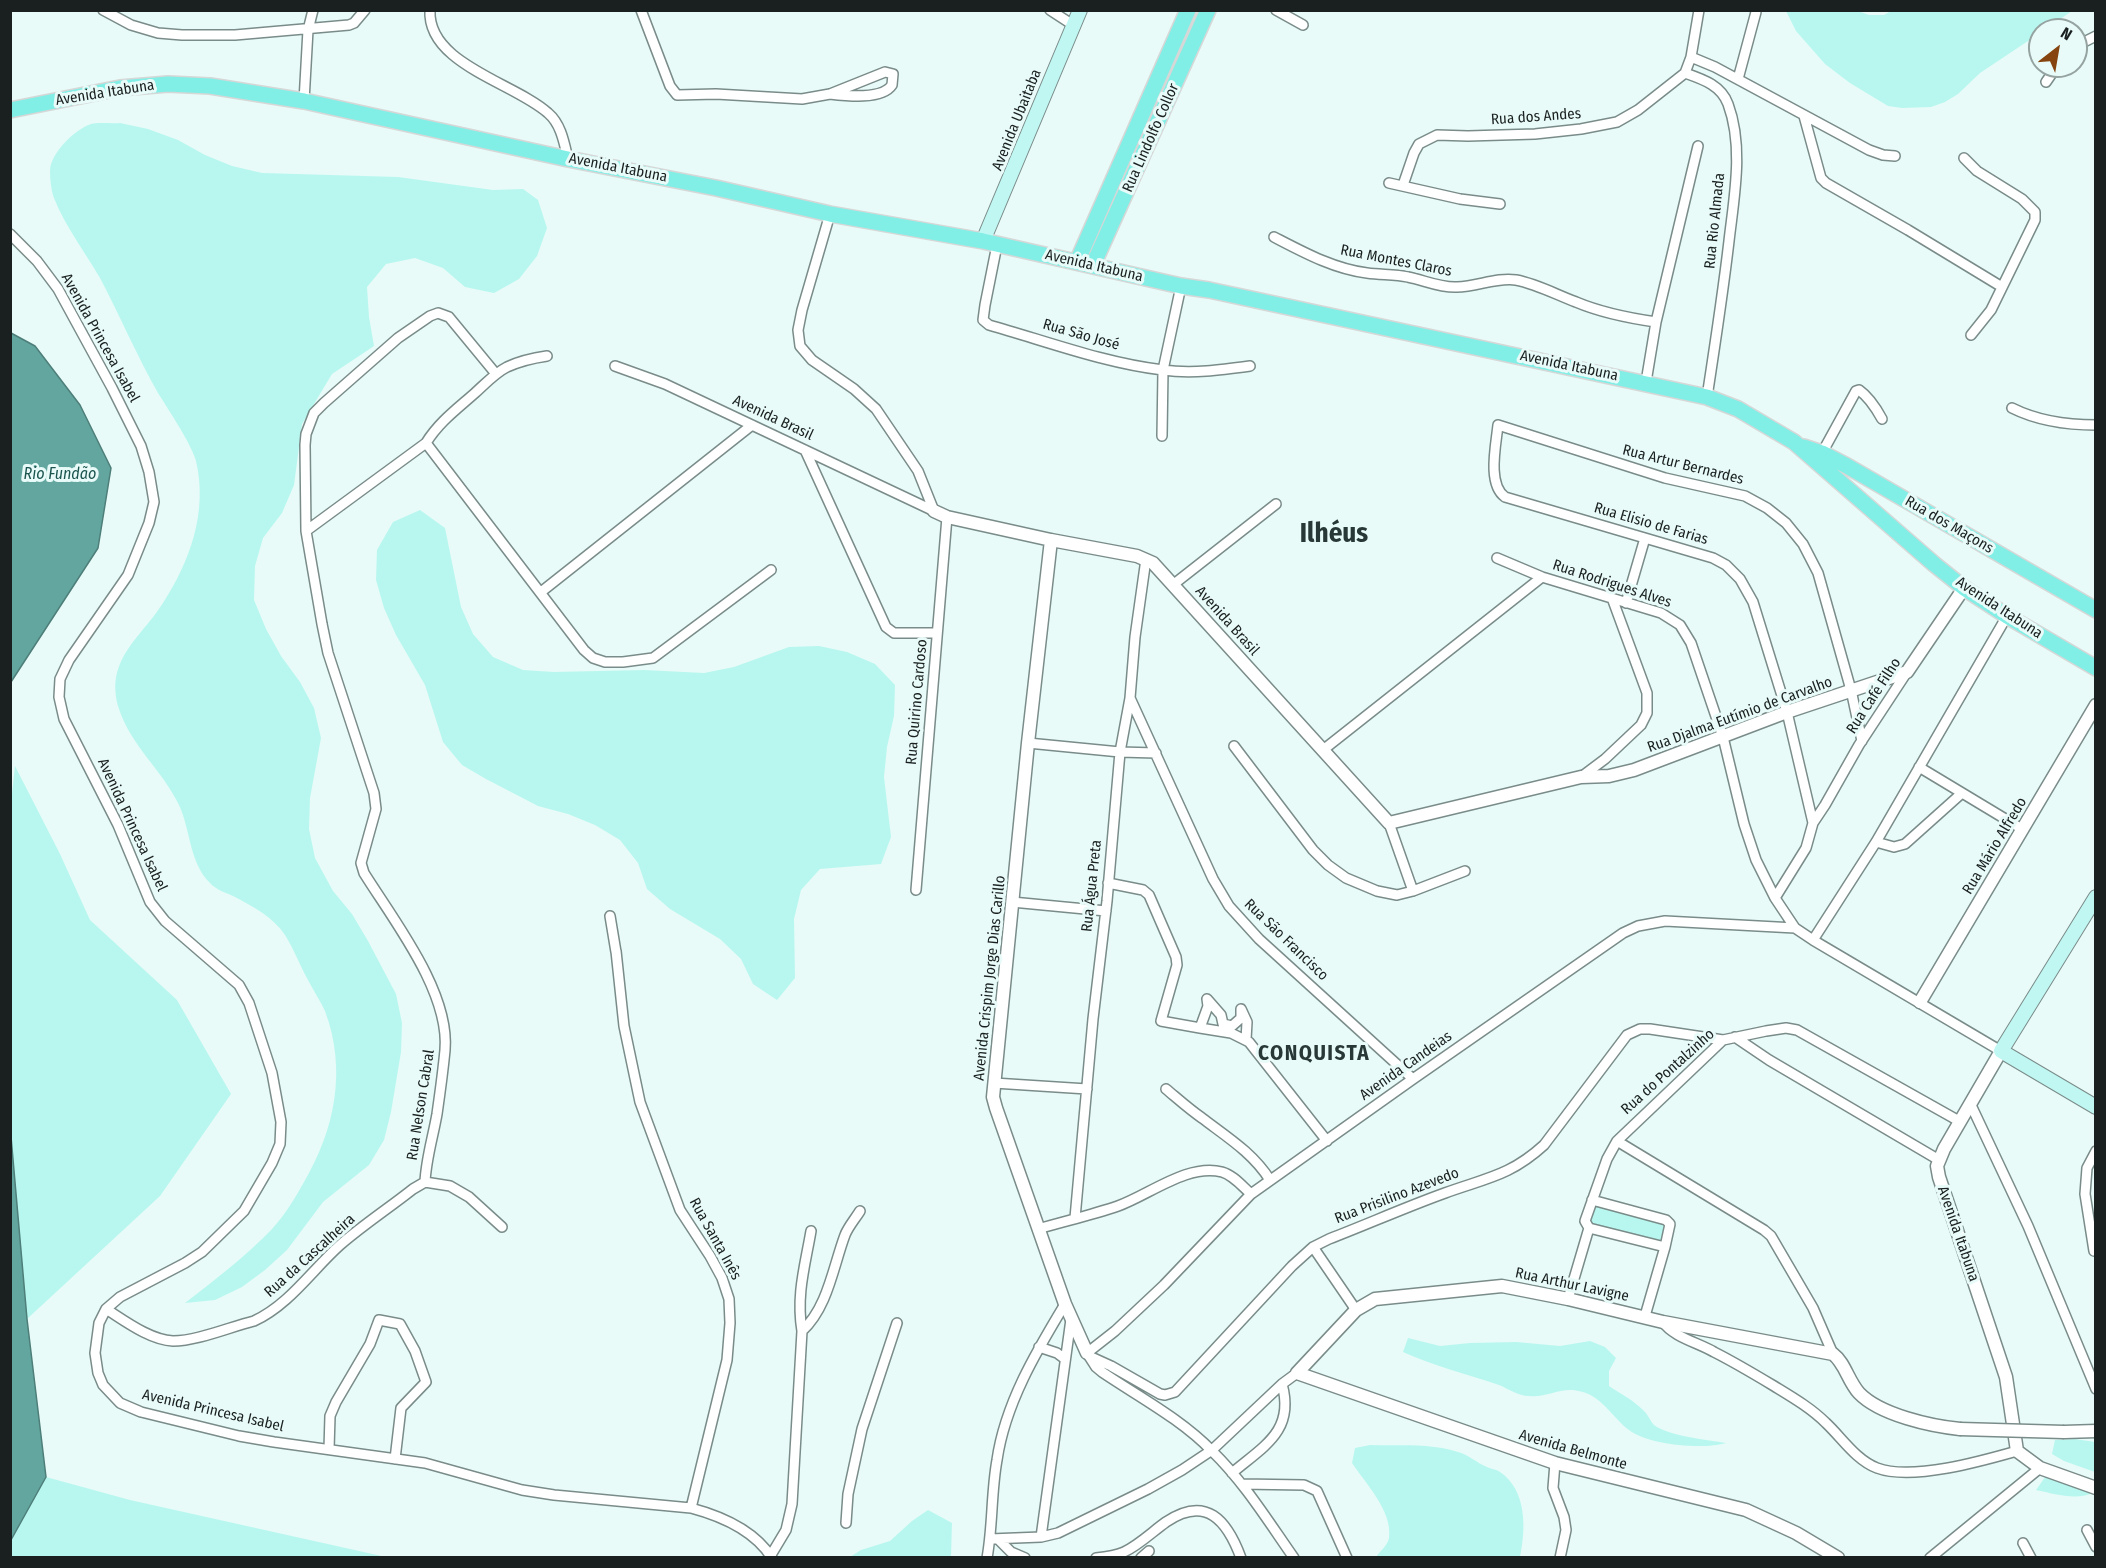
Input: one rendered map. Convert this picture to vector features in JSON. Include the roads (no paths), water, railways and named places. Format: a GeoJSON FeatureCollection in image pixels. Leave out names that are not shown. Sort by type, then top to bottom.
{"type":"FeatureCollection","features":[{"type":"Feature","properties":{"kind":"main road","name":"Avenida Ubaitaba"},"geometry":{"type":"LineString","coordinates":[[990,243],[1080,10]]}},
{"type":"Feature","properties":{"kind":"main road","name":"Rua Lindolfo Collor"},"geometry":{"type":"LineString","coordinates":[[1077,262],[1188,10]]}},
{"type":"Feature","properties":{"kind":"main road","name":"Rua Lindolfo Collor"},"geometry":{"type":"LineString","coordinates":[[1094,265],[1208,10]]}},
{"type":"Feature","properties":{"kind":"main road","name":"Avenida Itabuna"},"geometry":{"type":"LineString","coordinates":[[10,110],[120,88],[168,84],[210,86],[304,101],[830,214],[990,243],[1181,286],[1220,292],[1646,382],[1707,397],[1738,409],[1801,446],[1815,461],[1964,588],[2096,668]]}},
{"type":"Feature","properties":{"kind":"main road","name":"Rua dos Maçons"},"geometry":{"type":"LineString","coordinates":[[1801,446],[1822,453],[1870,479],[2096,610]]}},
{"type":"Feature","properties":{"kind":"main road"},"geometry":{"type":"LineString","coordinates":[[1856,496],[1870,479]]}},
{"type":"Feature","properties":{"kind":"main road"},"geometry":{"type":"LineString","coordinates":[[2096,897],[2001,1051],[2096,1107]]}},
{"type":"Feature","properties":{"kind":"street"},"geometry":{"type":"LineString","coordinates":[[103,10],[130,25],[170,34],[208,36],[349,25],[354,23],[365,10]]}},
{"type":"Feature","properties":{"kind":"street"},"geometry":{"type":"LineString","coordinates":[[304,101],[308,30],[313,10]]}},
{"type":"Feature","properties":{"kind":"street"},"geometry":{"type":"LineString","coordinates":[[430,10],[431,27],[445,48],[473,68],[547,112],[558,126],[568,159]]}},
{"type":"Feature","properties":{"kind":"street"},"geometry":{"type":"LineString","coordinates":[[641,10],[670,86],[677,95],[716,94],[802,99],[831,94],[885,72],[893,75],[892,85],[885,93],[853,97],[831,94]]}},
{"type":"Feature","properties":{"kind":"street"},"geometry":{"type":"LineString","coordinates":[[1050,10],[1073,25]]}},
{"type":"Feature","properties":{"kind":"street"},"geometry":{"type":"LineString","coordinates":[[1276,10],[1303,25]]}},
{"type":"Feature","properties":{"kind":"street"},"geometry":{"type":"LineString","coordinates":[[1685,73],[1691,57],[1699,10]]}},
{"type":"Feature","properties":{"kind":"street"},"geometry":{"type":"LineString","coordinates":[[1738,79],[1756,12]]}},
{"type":"Feature","properties":{"kind":"street"},"geometry":{"type":"LineString","coordinates":[[1691,57],[1738,79],[1869,150],[1895,156]]}},
{"type":"Feature","properties":{"kind":"street","name":"Rua dos Andes"},"geometry":{"type":"LineString","coordinates":[[1403,185],[1414,153],[1419,144],[1427,138],[1437,135],[1534,134],[1617,122],[1638,110],[1685,73]]}},
{"type":"Feature","properties":{"kind":"street","name":"Rua Rio Almada"},"geometry":{"type":"LineString","coordinates":[[1685,73],[1714,85],[1727,103],[1733,125],[1736,152],[1735,190],[1724,288],[1707,397]]}},
{"type":"Feature","properties":{"kind":"street"},"geometry":{"type":"LineString","coordinates":[[2046,82],[2049,78]]}},
{"type":"Feature","properties":{"kind":"street"},"geometry":{"type":"LineString","coordinates":[[1804,116],[1821,177],[1826,183],[2002,287]]}},
{"type":"Feature","properties":{"kind":"street"},"geometry":{"type":"LineString","coordinates":[[1646,382],[1656,322],[1698,146]]}},
{"type":"Feature","properties":{"kind":"street"},"geometry":{"type":"LineString","coordinates":[[1964,158],[1977,171],[2022,199],[2035,212],[2035,220],[1991,310],[1971,335]]}},
{"type":"Feature","properties":{"kind":"street"},"geometry":{"type":"LineString","coordinates":[[1389,183],[1460,199],[1500,204]]}},
{"type":"Feature","properties":{"kind":"street"},"geometry":{"type":"LineString","coordinates":[[830,214],[802,310],[798,330],[800,346],[812,360],[854,388],[876,409],[918,471],[934,511]]}},
{"type":"Feature","properties":{"kind":"street","name":"Avenida Princesa Isabel"},"geometry":{"type":"LineString","coordinates":[[10,234],[37,261],[58,290],[107,379],[141,446],[149,472],[154,502],[149,523],[128,575],[69,660],[60,679],[59,697],[64,719],[118,825],[150,902],[165,921],[239,985],[249,1003],[272,1073],[281,1122],[280,1144],[272,1163],[244,1211],[202,1252],[120,1297],[106,1309],[99,1323],[95,1353],[98,1373],[110,1394],[120,1403],[141,1412],[239,1436],[425,1463],[522,1490],[691,1508],[734,1524],[758,1541],[771,1556]]}},
{"type":"Feature","properties":{"kind":"street","name":"Rua Montes Claros"},"geometry":{"type":"LineString","coordinates":[[1274,237],[1336,266],[1366,273],[1408,277],[1458,287],[1514,280],[1619,316],[1656,322]]}},
{"type":"Feature","properties":{"kind":"street","name":"Rua São José"},"geometry":{"type":"LineString","coordinates":[[990,243],[983,320],[986,323],[1112,360],[1164,370],[1200,372],[1250,366]]}},
{"type":"Feature","properties":{"kind":"street"},"geometry":{"type":"LineString","coordinates":[[1162,436],[1164,370],[1181,286]]}},
{"type":"Feature","properties":{"kind":"street"},"geometry":{"type":"LineString","coordinates":[[306,531],[304,445],[310,421],[314,413],[398,338],[430,315],[438,313],[449,317],[496,374]]}},
{"type":"Feature","properties":{"kind":"street"},"geometry":{"type":"LineString","coordinates":[[306,531],[426,443],[446,418],[496,374],[507,367],[547,356]]}},
{"type":"Feature","properties":{"kind":"street","name":"Avenida Brasil"},"geometry":{"type":"LineString","coordinates":[[615,366],[665,384],[947,517],[1146,559],[1162,570],[1389,823]]}},
{"type":"Feature","properties":{"kind":"street"},"geometry":{"type":"LineString","coordinates":[[1822,453],[1856,391],[1862,392],[1882,419]]}},
{"type":"Feature","properties":{"kind":"street"},"geometry":{"type":"LineString","coordinates":[[2012,408],[2031,417],[2051,422],[2096,425]]}},
{"type":"Feature","properties":{"kind":"street"},"geometry":{"type":"LineString","coordinates":[[541,592],[752,425]]}},
{"type":"Feature","properties":{"kind":"street","name":"Rua Artur Bernardes"},"geometry":{"type":"LineString","coordinates":[[1510,500],[1501,494],[1494,475],[1498,425],[1665,478],[1745,496],[1767,508],[1786,523],[1803,544],[1818,573],[1851,690],[1862,741]]}},
{"type":"Feature","properties":{"kind":"street"},"geometry":{"type":"LineString","coordinates":[[426,443],[584,650],[593,658],[605,662],[653,658],[771,570]]}},
{"type":"Feature","properties":{"kind":"street"},"geometry":{"type":"LineString","coordinates":[[805,450],[886,627],[894,633],[938,633]]}},
{"type":"Feature","properties":{"kind":"street","name":"Rua Elisio de Farias"},"geometry":{"type":"LineString","coordinates":[[1510,500],[1713,558],[1740,579],[1753,602],[1787,712],[1813,823]]}},
{"type":"Feature","properties":{"kind":"street"},"geometry":{"type":"LineString","coordinates":[[1174,584],[1276,504]]}},
{"type":"Feature","properties":{"kind":"street","name":"Rua Quirino Cardoso"},"geometry":{"type":"LineString","coordinates":[[916,890],[947,517]]}},
{"type":"Feature","properties":{"kind":"street","name":"Rua Nelson Cabral"},"geometry":{"type":"LineString","coordinates":[[306,531],[328,653],[374,793],[375,816],[361,863],[364,873],[407,940],[429,980],[445,1027],[446,1048],[425,1182]]}},
{"type":"Feature","properties":{"kind":"street"},"geometry":{"type":"LineString","coordinates":[[1626,603],[1645,538]]}},
{"type":"Feature","properties":{"kind":"street","name":"Avenida Crispim Jorge Dias Carillo"},"geometry":{"type":"LineString","coordinates":[[1051,540],[1028,743],[993,1097],[1065,1304],[1088,1354],[1102,1372],[1186,1429],[1212,1450],[1242,1484],[1294,1557]]}},
{"type":"Feature","properties":{"kind":"street","name":"Rua Rodrigues Alves"},"geometry":{"type":"LineString","coordinates":[[1497,558],[1542,577],[1661,613],[1680,625],[1691,644],[1723,737],[1744,824],[1756,860],[1774,898],[1795,928]]}},
{"type":"Feature","properties":{"kind":"street","name":"Rua Água Preta"},"geometry":{"type":"LineString","coordinates":[[1076,1218],[1120,752],[1130,698],[1135,637],[1146,559]]}},
{"type":"Feature","properties":{"kind":"street"},"geometry":{"type":"LineString","coordinates":[[1323,750],[1542,577]]}},
{"type":"Feature","properties":{"kind":"street","name":"Rua Café Filho"},"geometry":{"type":"LineString","coordinates":[[1774,898],[1803,854],[1813,823],[1862,741],[1964,588]]}},
{"type":"Feature","properties":{"kind":"street"},"geometry":{"type":"LineString","coordinates":[[1413,891],[1389,823],[1581,777],[1605,759],[1641,725],[1647,713],[1647,693],[1612,598]]}},
{"type":"Feature","properties":{"kind":"street"},"geometry":{"type":"LineString","coordinates":[[1813,940],[1876,842],[2007,616]]}},
{"type":"Feature","properties":{"kind":"street","name":"Rua Djalma Eutímio de Carvalho"},"geometry":{"type":"LineString","coordinates":[[1581,777],[1609,776],[1634,770],[1787,712],[1907,672]]}},
{"type":"Feature","properties":{"kind":"street","name":"Rua São Francisco"},"geometry":{"type":"LineString","coordinates":[[1130,698],[1213,879],[1230,906],[1259,939],[1413,1079]]}},
{"type":"Feature","properties":{"kind":"street","name":"Rua Mário Alfredo"},"geometry":{"type":"LineString","coordinates":[[1920,1002],[2096,705]]}},
{"type":"Feature","properties":{"kind":"street"},"geometry":{"type":"LineString","coordinates":[[1028,743],[1120,752],[1156,753]]}},
{"type":"Feature","properties":{"kind":"street"},"geometry":{"type":"LineString","coordinates":[[1234,746],[1313,850],[1346,878],[1377,891],[1397,895],[1465,871]]}},
{"type":"Feature","properties":{"kind":"street"},"geometry":{"type":"LineString","coordinates":[[1919,767],[2022,829]]}},
{"type":"Feature","properties":{"kind":"street"},"geometry":{"type":"LineString","coordinates":[[1876,842],[1894,847],[1905,844],[1962,793]]}},
{"type":"Feature","properties":{"kind":"street"},"geometry":{"type":"LineString","coordinates":[[1108,883],[1143,890],[1149,895],[1163,922],[1177,965],[1161,1021],[1231,1033],[1245,1040],[1327,1141]]}},
{"type":"Feature","properties":{"kind":"street"},"geometry":{"type":"LineString","coordinates":[[1012,902],[1106,911]]}},
{"type":"Feature","properties":{"kind":"street","name":"Rua Santa Inês"},"geometry":{"type":"LineString","coordinates":[[610,916],[624,1026],[640,1102],[680,1210],[710,1256],[722,1278],[729,1299],[727,1360],[691,1508]]}},
{"type":"Feature","properties":{"kind":"street","name":"Avenida Candeias"},"geometry":{"type":"LineString","coordinates":[[1088,1354],[1164,1286],[1251,1194],[1609,942],[1638,926],[1665,921],[1795,928]]}},
{"type":"Feature","properties":{"kind":"street"},"geometry":{"type":"LineString","coordinates":[[1735,1037],[1769,1060],[1939,1160],[1959,1121],[2001,1051],[1795,928]]}},
{"type":"Feature","properties":{"kind":"street"},"geometry":{"type":"LineString","coordinates":[[1200,1028],[1208,1006],[1207,999],[1221,1016],[1223,1024],[1232,1026],[1241,1018],[1241,1009],[1247,1022],[1245,1040]]}},
{"type":"Feature","properties":{"kind":"street","name":"Rua do Pontalzinho"},"geometry":{"type":"LineString","coordinates":[[1568,1299],[1589,1228],[1585,1221],[1607,1160],[1617,1141],[1723,1040],[1786,1028],[1797,1030],[1959,1121]]}},
{"type":"Feature","properties":{"kind":"street","name":"Rua Prisilino Azevedo"},"geometry":{"type":"LineString","coordinates":[[1088,1354],[1160,1394],[1169,1395],[1178,1390],[1292,1266],[1313,1247],[1445,1193],[1503,1174],[1521,1165],[1544,1145],[1623,1040],[1632,1032],[1650,1029],[1723,1040]]}},
{"type":"Feature","properties":{"kind":"street"},"geometry":{"type":"LineString","coordinates":[[994,1083],[1087,1089]]}},
{"type":"Feature","properties":{"kind":"street"},"geometry":{"type":"LineString","coordinates":[[1166,1089],[1251,1155],[1270,1180]]}},
{"type":"Feature","properties":{"kind":"street"},"geometry":{"type":"LineString","coordinates":[[1970,1103],[2028,1226],[2096,1389]]}},
{"type":"Feature","properties":{"kind":"street"},"geometry":{"type":"LineString","coordinates":[[1617,1141],[1771,1236],[1813,1308],[1833,1354],[1839,1358],[1857,1391],[1875,1405],[1932,1424],[1960,1429],[2096,1431]]}},
{"type":"Feature","properties":{"kind":"street"},"geometry":{"type":"LineString","coordinates":[[2094,1251],[2085,1185],[2087,1168],[2096,1151]]}},
{"type":"Feature","properties":{"kind":"street","name":"Avenida Itabuna"},"geometry":{"type":"LineString","coordinates":[[1939,1160],[1938,1177],[2006,1377],[2017,1451]]}},
{"type":"Feature","properties":{"kind":"street"},"geometry":{"type":"LineString","coordinates":[[1038,1229],[1122,1204],[1182,1176],[1203,1171],[1221,1172],[1230,1176],[1251,1194]]}},
{"type":"Feature","properties":{"kind":"street"},"geometry":{"type":"LineString","coordinates":[[425,1182],[450,1186],[469,1197],[502,1227]]}},
{"type":"Feature","properties":{"kind":"street","name":"Rua da Cascalheira"},"geometry":{"type":"LineString","coordinates":[[106,1309],[153,1336],[171,1341],[185,1340],[254,1321],[289,1296],[341,1245],[425,1182]]}},
{"type":"Feature","properties":{"kind":"street"},"geometry":{"type":"LineString","coordinates":[[1592,1200],[1668,1221],[1670,1224],[1645,1316]]}},
{"type":"Feature","properties":{"kind":"street"},"geometry":{"type":"LineString","coordinates":[[802,1331],[818,1311],[845,1235],[860,1211]]}},
{"type":"Feature","properties":{"kind":"street"},"geometry":{"type":"LineString","coordinates":[[1589,1228],[1665,1247]]}},
{"type":"Feature","properties":{"kind":"street"},"geometry":{"type":"LineString","coordinates":[[771,1556],[786,1530],[792,1504],[802,1331],[798,1309],[811,1231]]}},
{"type":"Feature","properties":{"kind":"street"},"geometry":{"type":"LineString","coordinates":[[1313,1247],[1356,1310]]}},
{"type":"Feature","properties":{"kind":"street","name":"Rua Arthur Lavigne"},"geometry":{"type":"LineString","coordinates":[[1297,1373],[1356,1310],[1375,1299],[1502,1286],[1645,1316],[1663,1322],[1833,1354]]}},
{"type":"Feature","properties":{"kind":"street"},"geometry":{"type":"LineString","coordinates":[[987,1557],[994,1539],[997,1460],[1005,1423],[1039,1347],[1065,1304]]}},
{"type":"Feature","properties":{"kind":"street"},"geometry":{"type":"LineString","coordinates":[[1041,1537],[1071,1319]]}},
{"type":"Feature","properties":{"kind":"street"},"geometry":{"type":"LineString","coordinates":[[328,1449],[330,1416],[370,1344],[378,1320],[400,1324],[415,1351],[426,1382],[401,1408],[395,1459]]}},
{"type":"Feature","properties":{"kind":"street"},"geometry":{"type":"LineString","coordinates":[[1663,1322],[1675,1332],[1715,1352],[1796,1399],[1826,1422],[1852,1450],[1877,1468],[1915,1472],[1967,1464],[2017,1451],[2040,1468],[2096,1488]]}},
{"type":"Feature","properties":{"kind":"street"},"geometry":{"type":"LineString","coordinates":[[846,1523],[848,1494],[862,1429],[897,1323]]}},
{"type":"Feature","properties":{"kind":"street"},"geometry":{"type":"LineString","coordinates":[[1039,1347],[1057,1353],[1065,1359]]}},
{"type":"Feature","properties":{"kind":"street"},"geometry":{"type":"LineString","coordinates":[[994,1539],[1041,1537],[1058,1533],[1182,1470],[1212,1450],[1282,1384],[1297,1373]]}},
{"type":"Feature","properties":{"kind":"street","name":"Avenida Belmonte"},"geometry":{"type":"LineString","coordinates":[[1297,1373],[1555,1463],[1746,1510],[1796,1533],[1838,1557]]}},
{"type":"Feature","properties":{"kind":"street"},"geometry":{"type":"LineString","coordinates":[[1232,1473],[1273,1438],[1282,1424],[1286,1399],[1282,1384]]}},
{"type":"Feature","properties":{"kind":"street"},"geometry":{"type":"LineString","coordinates":[[1555,1463],[1553,1488],[1564,1516],[1566,1530],[1560,1557]]}},
{"type":"Feature","properties":{"kind":"street"},"geometry":{"type":"LineString","coordinates":[[1930,1557],[2040,1468]]}},
{"type":"Feature","properties":{"kind":"street"},"geometry":{"type":"LineString","coordinates":[[1242,1484],[1304,1485],[1317,1491],[1347,1557]]}},
{"type":"Feature","properties":{"kind":"street"},"geometry":{"type":"LineString","coordinates":[[1096,1557],[1122,1553],[1175,1516],[1199,1511],[1212,1514],[1225,1525],[1241,1557]]}},
{"type":"Feature","properties":{"kind":"street"},"geometry":{"type":"LineString","coordinates":[[2087,1530],[2096,1546]]}},
{"type":"Feature","properties":{"kind":"street"},"geometry":{"type":"LineString","coordinates":[[994,1539],[1011,1552],[1025,1557]]}},
{"type":"Feature","properties":{"kind":"street"},"geometry":{"type":"LineString","coordinates":[[2023,1543],[2031,1557]]}},
{"type":"Feature","properties":{"kind":"water","name":"Rio Fundão"},"geometry":{"type":"Polygon","coordinates":[[[11,333],[35,346],[80,405],[111,468],[98,548],[11,682],[11,333]]]}},
{"type":"Feature","properties":{"kind":"water"},"geometry":{"type":"Polygon","coordinates":[[[10,1125],[27,1319],[46,1477],[11,1540],[10,1125]]]}},
{"type":"Feature","properties":{"kind":"district","name":"Ilhéus"},"geometry":{"type":"Point","coordinates":[1334,534]}},
{"type":"Feature","properties":{"kind":"district","name":"CONQUISTA"},"geometry":{"type":"Point","coordinates":[1314,1054]}}]}
